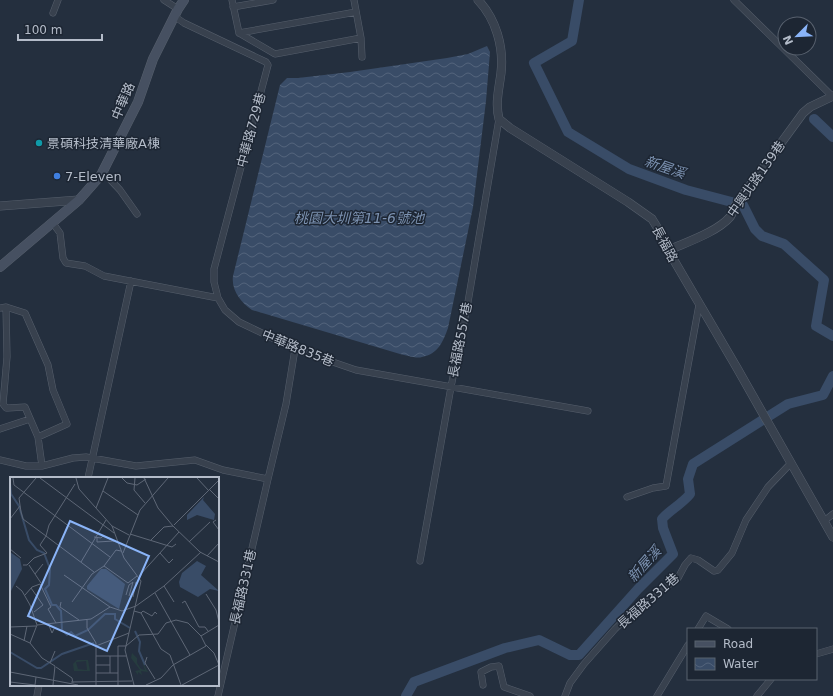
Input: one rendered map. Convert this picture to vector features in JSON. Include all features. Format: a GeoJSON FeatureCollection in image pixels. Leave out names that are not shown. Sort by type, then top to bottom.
{"type":"FeatureCollection","features":[{"type":"Feature","properties":{"kind":"main road","name":"中華路"},"geometry":{"type":"LineString","coordinates":[[0,267],[79,200],[100,175],[138,102],[153,59],[176,12],[184,0]]}},
{"type":"Feature","properties":{"kind":"street"},"geometry":{"type":"LineString","coordinates":[[53,13],[58,0]]}},
{"type":"Feature","properties":{"kind":"street"},"geometry":{"type":"LineString","coordinates":[[164,0],[176,12]]}},
{"type":"Feature","properties":{"kind":"street"},"geometry":{"type":"LineString","coordinates":[[232,0],[239,33],[275,54],[361,38]]}},
{"type":"Feature","properties":{"kind":"street"},"geometry":{"type":"LineString","coordinates":[[233,7],[273,0]]}},
{"type":"Feature","properties":{"kind":"street"},"geometry":{"type":"LineString","coordinates":[[354,0],[361,38],[362,57]]}},
{"type":"Feature","properties":{"kind":"street"},"geometry":{"type":"LineString","coordinates":[[478,0],[492,18],[498,35],[502,56],[497,104],[499,119]]}},
{"type":"Feature","properties":{"kind":"street"},"geometry":{"type":"LineString","coordinates":[[734,0],[833,96]]}},
{"type":"Feature","properties":{"kind":"street","name":"中華路729巷"},"geometry":{"type":"LineString","coordinates":[[176,12],[184,23],[266,62],[268,65],[214,269],[214,282],[218,298]]}},
{"type":"Feature","properties":{"kind":"street"},"geometry":{"type":"LineString","coordinates":[[239,33],[356,12]]}},
{"type":"Feature","properties":{"kind":"street","name":"中興北路139巷"},"geometry":{"type":"LineString","coordinates":[[669,250],[710,231],[730,217],[735,206],[746,193],[803,113],[810,107],[833,96]]}},
{"type":"Feature","properties":{"kind":"street","name":"長福路"},"geometry":{"type":"LineString","coordinates":[[499,119],[510,128],[652,220],[699,305],[833,537]]}},
{"type":"Feature","properties":{"kind":"street","name":"長福路557巷"},"geometry":{"type":"LineString","coordinates":[[420,561],[469,294],[499,119]]}},
{"type":"Feature","properties":{"kind":"street"},"geometry":{"type":"LineString","coordinates":[[102,171],[120,190],[137,214]]}},
{"type":"Feature","properties":{"kind":"street"},"geometry":{"type":"LineString","coordinates":[[0,206],[79,200]]}},
{"type":"Feature","properties":{"kind":"street"},"geometry":{"type":"LineString","coordinates":[[52,222],[60,232],[63,258],[66,263],[85,266],[104,276],[218,298]]}},
{"type":"Feature","properties":{"kind":"street"},"geometry":{"type":"LineString","coordinates":[[88,477],[131,281]]}},
{"type":"Feature","properties":{"kind":"street","name":"中華路835巷"},"geometry":{"type":"LineString","coordinates":[[218,298],[225,310],[239,322],[295,349],[361,372],[588,411]]}},
{"type":"Feature","properties":{"kind":"street"},"geometry":{"type":"LineString","coordinates":[[627,497],[653,488],[666,486],[699,305]]}},
{"type":"Feature","properties":{"kind":"street"},"geometry":{"type":"LineString","coordinates":[[38,437],[67,424],[53,390],[48,365],[25,313],[3,307],[7,357],[3,404],[6,408],[25,407],[38,437],[42,466]]}},
{"type":"Feature","properties":{"kind":"street","name":"長福路331巷"},"geometry":{"type":"LineString","coordinates":[[218,696],[286,404],[295,349]]}},
{"type":"Feature","properties":{"kind":"street"},"geometry":{"type":"LineString","coordinates":[[0,429],[30,419]]}},
{"type":"Feature","properties":{"kind":"street"},"geometry":{"type":"LineString","coordinates":[[0,460],[26,466],[42,466],[72,458],[92,458],[136,466],[195,460],[223,470],[268,479]]}},
{"type":"Feature","properties":{"kind":"street","name":"長福路331巷"},"geometry":{"type":"LineString","coordinates":[[564,696],[570,683],[581,668],[615,630],[630,614],[678,578],[685,565],[691,558],[698,560],[714,571],[718,570],[732,553],[746,520],[768,487],[791,463]]}},
{"type":"Feature","properties":{"kind":"street"},"geometry":{"type":"LineString","coordinates":[[824,521],[833,514]]}},
{"type":"Feature","properties":{"kind":"street"},"geometry":{"type":"LineString","coordinates":[[699,628],[706,616],[726,628]]}},
{"type":"Feature","properties":{"kind":"street"},"geometry":{"type":"LineString","coordinates":[[657,696],[687,647]]}},
{"type":"Feature","properties":{"kind":"street"},"geometry":{"type":"LineString","coordinates":[[817,654],[833,649]]}},
{"type":"Feature","properties":{"kind":"street"},"geometry":{"type":"LineString","coordinates":[[483,685],[481,672],[491,667],[499,666],[504,687],[530,696]]}},
{"type":"Feature","properties":{"kind":"street"},"geometry":{"type":"LineString","coordinates":[[757,696],[770,680]]}},
{"type":"Feature","properties":{"kind":"street"},"geometry":{"type":"LineString","coordinates":[[37,696],[39,686]]}},
{"type":"Feature","properties":{"kind":"water","name":"桃園大圳第11-6號池"},"geometry":{"type":"Polygon","coordinates":[[[487,46],[490,52],[486,101],[473,207],[448,328],[439,347],[432,353],[420,357],[400,354],[252,310],[244,304],[235,291],[233,276],[280,85],[287,78],[350,72],[447,58],[468,54],[487,46]]]}},
{"type":"Feature","properties":{"kind":"waterway","name":"新屋溪"},"geometry":{"type":"LineString","coordinates":[[579,0],[572,41],[534,63],[568,132],[629,169],[686,190],[743,205],[755,229],[762,236],[784,244],[824,280],[816,326],[833,336]]}},
{"type":"Feature","properties":{"kind":"waterway"},"geometry":{"type":"LineString","coordinates":[[814,119],[833,137]]}},
{"type":"Feature","properties":{"kind":"waterway","name":"新屋溪"},"geometry":{"type":"LineString","coordinates":[[406,696],[414,682],[505,648],[539,640],[570,655],[579,655],[638,589],[673,554],[663,528],[662,519],[684,501],[690,494],[688,479],[693,464],[788,404],[823,395],[833,376]]}},
{"type":"Feature","properties":{"kind":"place","name":"景碩科技清華廠A棟"},"geometry":{"type":"Point","coordinates":[39,143]}},
{"type":"Feature","properties":{"kind":"place","name":"7-Eleven"},"geometry":{"type":"Point","coordinates":[57,176]}}]}
